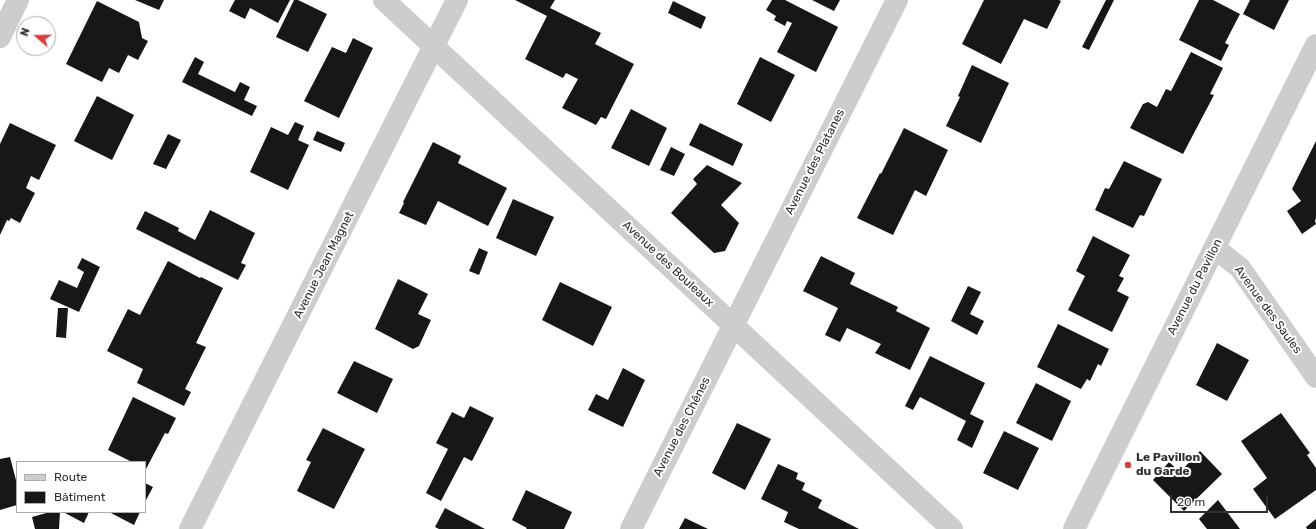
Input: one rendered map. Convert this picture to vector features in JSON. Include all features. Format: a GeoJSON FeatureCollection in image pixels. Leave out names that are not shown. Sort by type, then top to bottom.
{"type":"FeatureCollection","features":[{"type":"Feature","properties":{"kind":"street"},"geometry":{"type":"LineString","coordinates":[[0,37],[18,0]]}},
{"type":"Feature","properties":{"kind":"street","name":"Avenue des Bouleaux"},"geometry":{"type":"LineString","coordinates":[[384,0],[952,529]]}},
{"type":"Feature","properties":{"kind":"street","name":"Avenue Jean Magnet"},"geometry":{"type":"LineString","coordinates":[[190,529],[457,0]]}},
{"type":"Feature","properties":{"kind":"street","name":"Avenue des Platanes"},"geometry":{"type":"LineString","coordinates":[[733,325],[897,0]]}},
{"type":"Feature","properties":{"kind":"street","name":"Avenue du Pavillon"},"geometry":{"type":"LineString","coordinates":[[1074,529],[1316,45]]}},
{"type":"Feature","properties":{"kind":"street","name":"Avenue des Saules"},"geometry":{"type":"LineString","coordinates":[[1215,248],[1240,268],[1316,377]]}},
{"type":"Feature","properties":{"kind":"street","name":"Avenue des Chênes"},"geometry":{"type":"LineString","coordinates":[[631,529],[733,325]]}},
{"type":"Feature","properties":{"kind":"building"},"geometry":{"type":"Polygon","coordinates":[[[135,0],[164,0],[159,10],[135,0]]]}},
{"type":"Feature","properties":{"kind":"building"},"geometry":{"type":"Polygon","coordinates":[[[235,0],[290,0],[278,23],[250,8],[245,19],[229,11],[235,0]]]}},
{"type":"Feature","properties":{"kind":"building"},"geometry":{"type":"Polygon","coordinates":[[[294,0],[298,0],[327,14],[308,52],[276,37],[294,0]]]}},
{"type":"Feature","properties":{"kind":"building"},"geometry":{"type":"Polygon","coordinates":[[[515,0],[555,0],[550,8],[601,33],[595,44],[634,64],[606,119],[601,117],[596,125],[562,108],[578,79],[566,73],[563,78],[525,59],[547,16],[515,0]]]}},
{"type":"Feature","properties":{"kind":"building"},"geometry":{"type":"Polygon","coordinates":[[[772,0],[785,0],[838,27],[816,72],[777,52],[792,23],[787,21],[785,26],[774,20],[776,16],[766,10],[772,0]]]}},
{"type":"Feature","properties":{"kind":"building"},"geometry":{"type":"Polygon","coordinates":[[[812,0],[840,0],[834,11],[812,0]]]}},
{"type":"Feature","properties":{"kind":"building"},"geometry":{"type":"Polygon","coordinates":[[[984,0],[1061,1],[1047,29],[1024,19],[1001,64],[962,44],[984,0]]]}},
{"type":"Feature","properties":{"kind":"building"},"geometry":{"type":"Polygon","coordinates":[[[1106,0],[1114,0],[1089,50],[1082,47],[1106,0]]]}},
{"type":"Feature","properties":{"kind":"building"},"geometry":{"type":"Polygon","coordinates":[[[1199,0],[1213,0],[1240,14],[1225,43],[1229,45],[1221,61],[1179,40],[1199,0]]]}},
{"type":"Feature","properties":{"kind":"building"},"geometry":{"type":"Polygon","coordinates":[[[1250,0],[1289,0],[1274,30],[1243,14],[1250,0]]]}},
{"type":"Feature","properties":{"kind":"building"},"geometry":{"type":"Polygon","coordinates":[[[97,1],[139,22],[142,38],[148,41],[138,60],[128,55],[119,73],[109,68],[102,82],[66,64],[97,1]]]}},
{"type":"Feature","properties":{"kind":"building"},"geometry":{"type":"Polygon","coordinates":[[[673,1],[706,17],[701,29],[668,13],[673,1]]]}},
{"type":"Feature","properties":{"kind":"building"},"geometry":{"type":"Polygon","coordinates":[[[353,38],[373,48],[339,118],[304,101],[332,47],[346,53],[353,38]]]}},
{"type":"Feature","properties":{"kind":"building"},"geometry":{"type":"Polygon","coordinates":[[[1191,52],[1223,68],[1210,94],[1214,95],[1183,154],[1130,128],[1143,104],[1148,102],[1157,107],[1166,89],[1171,91],[1191,52]]]}},
{"type":"Feature","properties":{"kind":"building"},"geometry":{"type":"Polygon","coordinates":[[[195,57],[204,62],[198,74],[235,92],[240,82],[250,87],[244,100],[257,106],[252,116],[182,82],[195,57]]]}},
{"type":"Feature","properties":{"kind":"building"},"geometry":{"type":"Polygon","coordinates":[[[760,57],[795,75],[771,122],[737,104],[760,57]]]}},
{"type":"Feature","properties":{"kind":"building"},"geometry":{"type":"Polygon","coordinates":[[[972,65],[1009,83],[981,143],[946,126],[960,97],[958,96],[972,65]]]}},
{"type":"Feature","properties":{"kind":"building"},"geometry":{"type":"Polygon","coordinates":[[[97,96],[134,115],[112,160],[74,141],[97,96]]]}},
{"type":"Feature","properties":{"kind":"building"},"geometry":{"type":"Polygon","coordinates":[[[631,109],[667,128],[649,166],[611,148],[631,109]]]}},
{"type":"Feature","properties":{"kind":"building"},"geometry":{"type":"Polygon","coordinates":[[[295,122],[304,126],[298,140],[309,145],[288,190],[250,172],[271,127],[288,135],[295,122]]]}},
{"type":"Feature","properties":{"kind":"building"},"geometry":{"type":"Polygon","coordinates":[[[10,123],[56,145],[39,180],[31,176],[26,188],[35,193],[20,223],[11,218],[9,221],[7,220],[0,235],[0,144],[10,123]]]}},
{"type":"Feature","properties":{"kind":"building"},"geometry":{"type":"Polygon","coordinates":[[[700,123],[743,144],[733,166],[689,145],[700,123]]]}},
{"type":"Feature","properties":{"kind":"building"},"geometry":{"type":"Polygon","coordinates":[[[904,128],[948,150],[926,196],[915,190],[893,235],[857,218],[904,128]]]}},
{"type":"Feature","properties":{"kind":"building"},"geometry":{"type":"Polygon","coordinates":[[[317,131],[345,143],[341,152],[313,140],[317,131]]]}},
{"type":"Feature","properties":{"kind":"building"},"geometry":{"type":"Polygon","coordinates":[[[168,134],[181,140],[166,169],[153,164],[168,134]]]}},
{"type":"Feature","properties":{"kind":"building"},"geometry":{"type":"Polygon","coordinates":[[[1316,141],[1316,224],[1302,234],[1287,211],[1301,201],[1292,189],[1316,141]]]}},
{"type":"Feature","properties":{"kind":"building"},"geometry":{"type":"Polygon","coordinates":[[[433,142],[461,156],[458,163],[507,188],[488,226],[438,201],[426,225],[399,213],[433,142]]]}},
{"type":"Feature","properties":{"kind":"building"},"geometry":{"type":"Polygon","coordinates":[[[671,147],[685,154],[674,176],[660,170],[671,147]]]}},
{"type":"Feature","properties":{"kind":"building"},"geometry":{"type":"Polygon","coordinates":[[[1124,161],[1162,179],[1144,216],[1140,215],[1133,228],[1095,210],[1105,188],[1109,189],[1124,161]]]}},
{"type":"Feature","properties":{"kind":"building"},"geometry":{"type":"Polygon","coordinates":[[[707,165],[742,183],[721,205],[739,223],[725,251],[714,253],[671,213],[697,184],[693,179],[707,165]]]}},
{"type":"Feature","properties":{"kind":"building"},"geometry":{"type":"Polygon","coordinates":[[[513,199],[554,217],[536,256],[496,238],[513,199]]]}},
{"type":"Feature","properties":{"kind":"building"},"geometry":{"type":"Polygon","coordinates":[[[210,210],[255,233],[241,263],[246,265],[238,280],[136,229],[145,211],[179,228],[178,231],[195,240],[210,210]]]}},
{"type":"Feature","properties":{"kind":"building"},"geometry":{"type":"Polygon","coordinates":[[[1093,236],[1130,255],[1119,276],[1124,278],[1117,291],[1129,297],[1112,332],[1068,310],[1085,276],[1076,271],[1093,236]]]}},
{"type":"Feature","properties":{"kind":"building"},"geometry":{"type":"Polygon","coordinates":[[[479,248],[488,252],[479,275],[469,271],[479,248]]]}},
{"type":"Feature","properties":{"kind":"building"},"geometry":{"type":"Polygon","coordinates":[[[821,256],[855,273],[850,284],[898,307],[896,311],[930,328],[910,370],[875,353],[881,344],[847,328],[840,342],[825,335],[838,308],[803,291],[821,256]]]}},
{"type":"Feature","properties":{"kind":"building"},"geometry":{"type":"Polygon","coordinates":[[[82,258],[100,267],[79,312],[50,299],[59,280],[77,288],[84,272],[77,268],[82,258]]]}},
{"type":"Feature","properties":{"kind":"building"},"geometry":{"type":"Polygon","coordinates":[[[168,261],[223,288],[196,343],[206,347],[185,389],[191,392],[184,406],[137,383],[143,369],[107,351],[128,309],[140,315],[168,261]]]}},
{"type":"Feature","properties":{"kind":"building"},"geometry":{"type":"Polygon","coordinates":[[[398,279],[428,294],[418,314],[431,320],[419,346],[413,349],[375,329],[398,279]]]}},
{"type":"Feature","properties":{"kind":"building"},"geometry":{"type":"Polygon","coordinates":[[[560,282],[612,307],[593,346],[542,320],[560,282]]]}},
{"type":"Feature","properties":{"kind":"building"},"geometry":{"type":"Polygon","coordinates":[[[968,286],[981,292],[970,314],[984,321],[977,335],[951,321],[968,286]]]}},
{"type":"Feature","properties":{"kind":"building"},"geometry":{"type":"Polygon","coordinates":[[[58,308],[68,308],[66,338],[56,337],[58,308]]]}},
{"type":"Feature","properties":{"kind":"building"},"geometry":{"type":"Polygon","coordinates":[[[1058,324],[1109,349],[1101,366],[1098,364],[1090,381],[1087,379],[1081,389],[1037,367],[1058,324]]]}},
{"type":"Feature","properties":{"kind":"building"},"geometry":{"type":"Polygon","coordinates":[[[1217,343],[1249,360],[1227,401],[1196,385],[1217,343]]]}},
{"type":"Feature","properties":{"kind":"building"},"geometry":{"type":"Polygon","coordinates":[[[930,356],[985,383],[970,414],[984,421],[972,448],[957,440],[966,421],[920,397],[913,410],[905,406],[930,356]]]}},
{"type":"Feature","properties":{"kind":"building"},"geometry":{"type":"Polygon","coordinates":[[[354,361],[393,379],[377,413],[337,393],[354,361]]]}},
{"type":"Feature","properties":{"kind":"building"},"geometry":{"type":"Polygon","coordinates":[[[623,368],[645,380],[623,427],[588,410],[596,394],[608,400],[623,368]]]}},
{"type":"Feature","properties":{"kind":"building"},"geometry":{"type":"Polygon","coordinates":[[[1036,383],[1071,401],[1052,441],[1016,423],[1036,383]]]}},
{"type":"Feature","properties":{"kind":"building"},"geometry":{"type":"Polygon","coordinates":[[[133,397],[176,418],[168,434],[165,433],[146,469],[146,461],[130,461],[108,450],[133,397]]]}},
{"type":"Feature","properties":{"kind":"building"},"geometry":{"type":"Polygon","coordinates":[[[470,406],[494,418],[472,461],[464,457],[441,501],[426,493],[448,449],[436,443],[452,412],[464,418],[470,406]]]}},
{"type":"Feature","properties":{"kind":"building"},"geometry":{"type":"Polygon","coordinates":[[[1281,413],[1310,453],[1307,455],[1316,468],[1316,490],[1275,519],[1253,489],[1267,478],[1241,441],[1281,413]]]}},
{"type":"Feature","properties":{"kind":"building"},"geometry":{"type":"Polygon","coordinates":[[[737,423],[771,439],[745,490],[712,473],[737,423]]]}},
{"type":"Feature","properties":{"kind":"building"},"geometry":{"type":"Polygon","coordinates":[[[323,428],[365,449],[334,509],[297,491],[311,462],[306,460],[323,428]]]}},
{"type":"Feature","properties":{"kind":"building"},"geometry":{"type":"Polygon","coordinates":[[[1004,431],[1039,448],[1018,490],[983,473],[1004,431]]]}},
{"type":"Feature","properties":{"kind":"building"},"geometry":{"type":"Polygon","coordinates":[[[1200,451],[1222,474],[1184,511],[1153,480],[1169,462],[1180,472],[1200,451]]]}},
{"type":"Feature","properties":{"kind":"building"},"geometry":{"type":"Polygon","coordinates":[[[10,457],[16,480],[16,505],[0,510],[0,459],[10,457]]]}},
{"type":"Feature","properties":{"kind":"building"},"geometry":{"type":"Polygon","coordinates":[[[778,464],[798,473],[796,479],[805,483],[802,490],[822,500],[818,508],[859,529],[799,529],[784,522],[788,512],[761,499],[778,464]]]}},
{"type":"Feature","properties":{"kind":"building"},"geometry":{"type":"Polygon","coordinates":[[[146,484],[153,487],[146,500],[146,484]]]}},
{"type":"Feature","properties":{"kind":"building"},"geometry":{"type":"Polygon","coordinates":[[[526,490],[572,512],[564,529],[526,529],[527,528],[512,520],[526,490]]]}},
{"type":"Feature","properties":{"kind":"building"},"geometry":{"type":"Polygon","coordinates":[[[1218,500],[1240,529],[1207,529],[1199,519],[1218,500]]]}},
{"type":"Feature","properties":{"kind":"building"},"geometry":{"type":"Polygon","coordinates":[[[445,508],[485,529],[439,529],[435,527],[445,508]]]}},
{"type":"Feature","properties":{"kind":"building"},"geometry":{"type":"Polygon","coordinates":[[[46,513],[60,513],[59,529],[35,529],[32,517],[46,513]]]}},
{"type":"Feature","properties":{"kind":"building"},"geometry":{"type":"Polygon","coordinates":[[[65,513],[89,513],[84,523],[65,513]]]}},
{"type":"Feature","properties":{"kind":"building"},"geometry":{"type":"Polygon","coordinates":[[[111,513],[140,513],[134,525],[111,513]]]}},
{"type":"Feature","properties":{"kind":"building"},"geometry":{"type":"Polygon","coordinates":[[[685,518],[708,529],[679,529],[685,518]]]}},
{"type":"Feature","properties":{"kind":"building"},"geometry":{"type":"Polygon","coordinates":[[[1316,519],[1316,529],[1307,529],[1306,527],[1316,519]]]}},
{"type":"Feature","properties":{"kind":"place","name":"Le Pavillon du Garde"},"geometry":{"type":"Point","coordinates":[1128,465]}}]}
